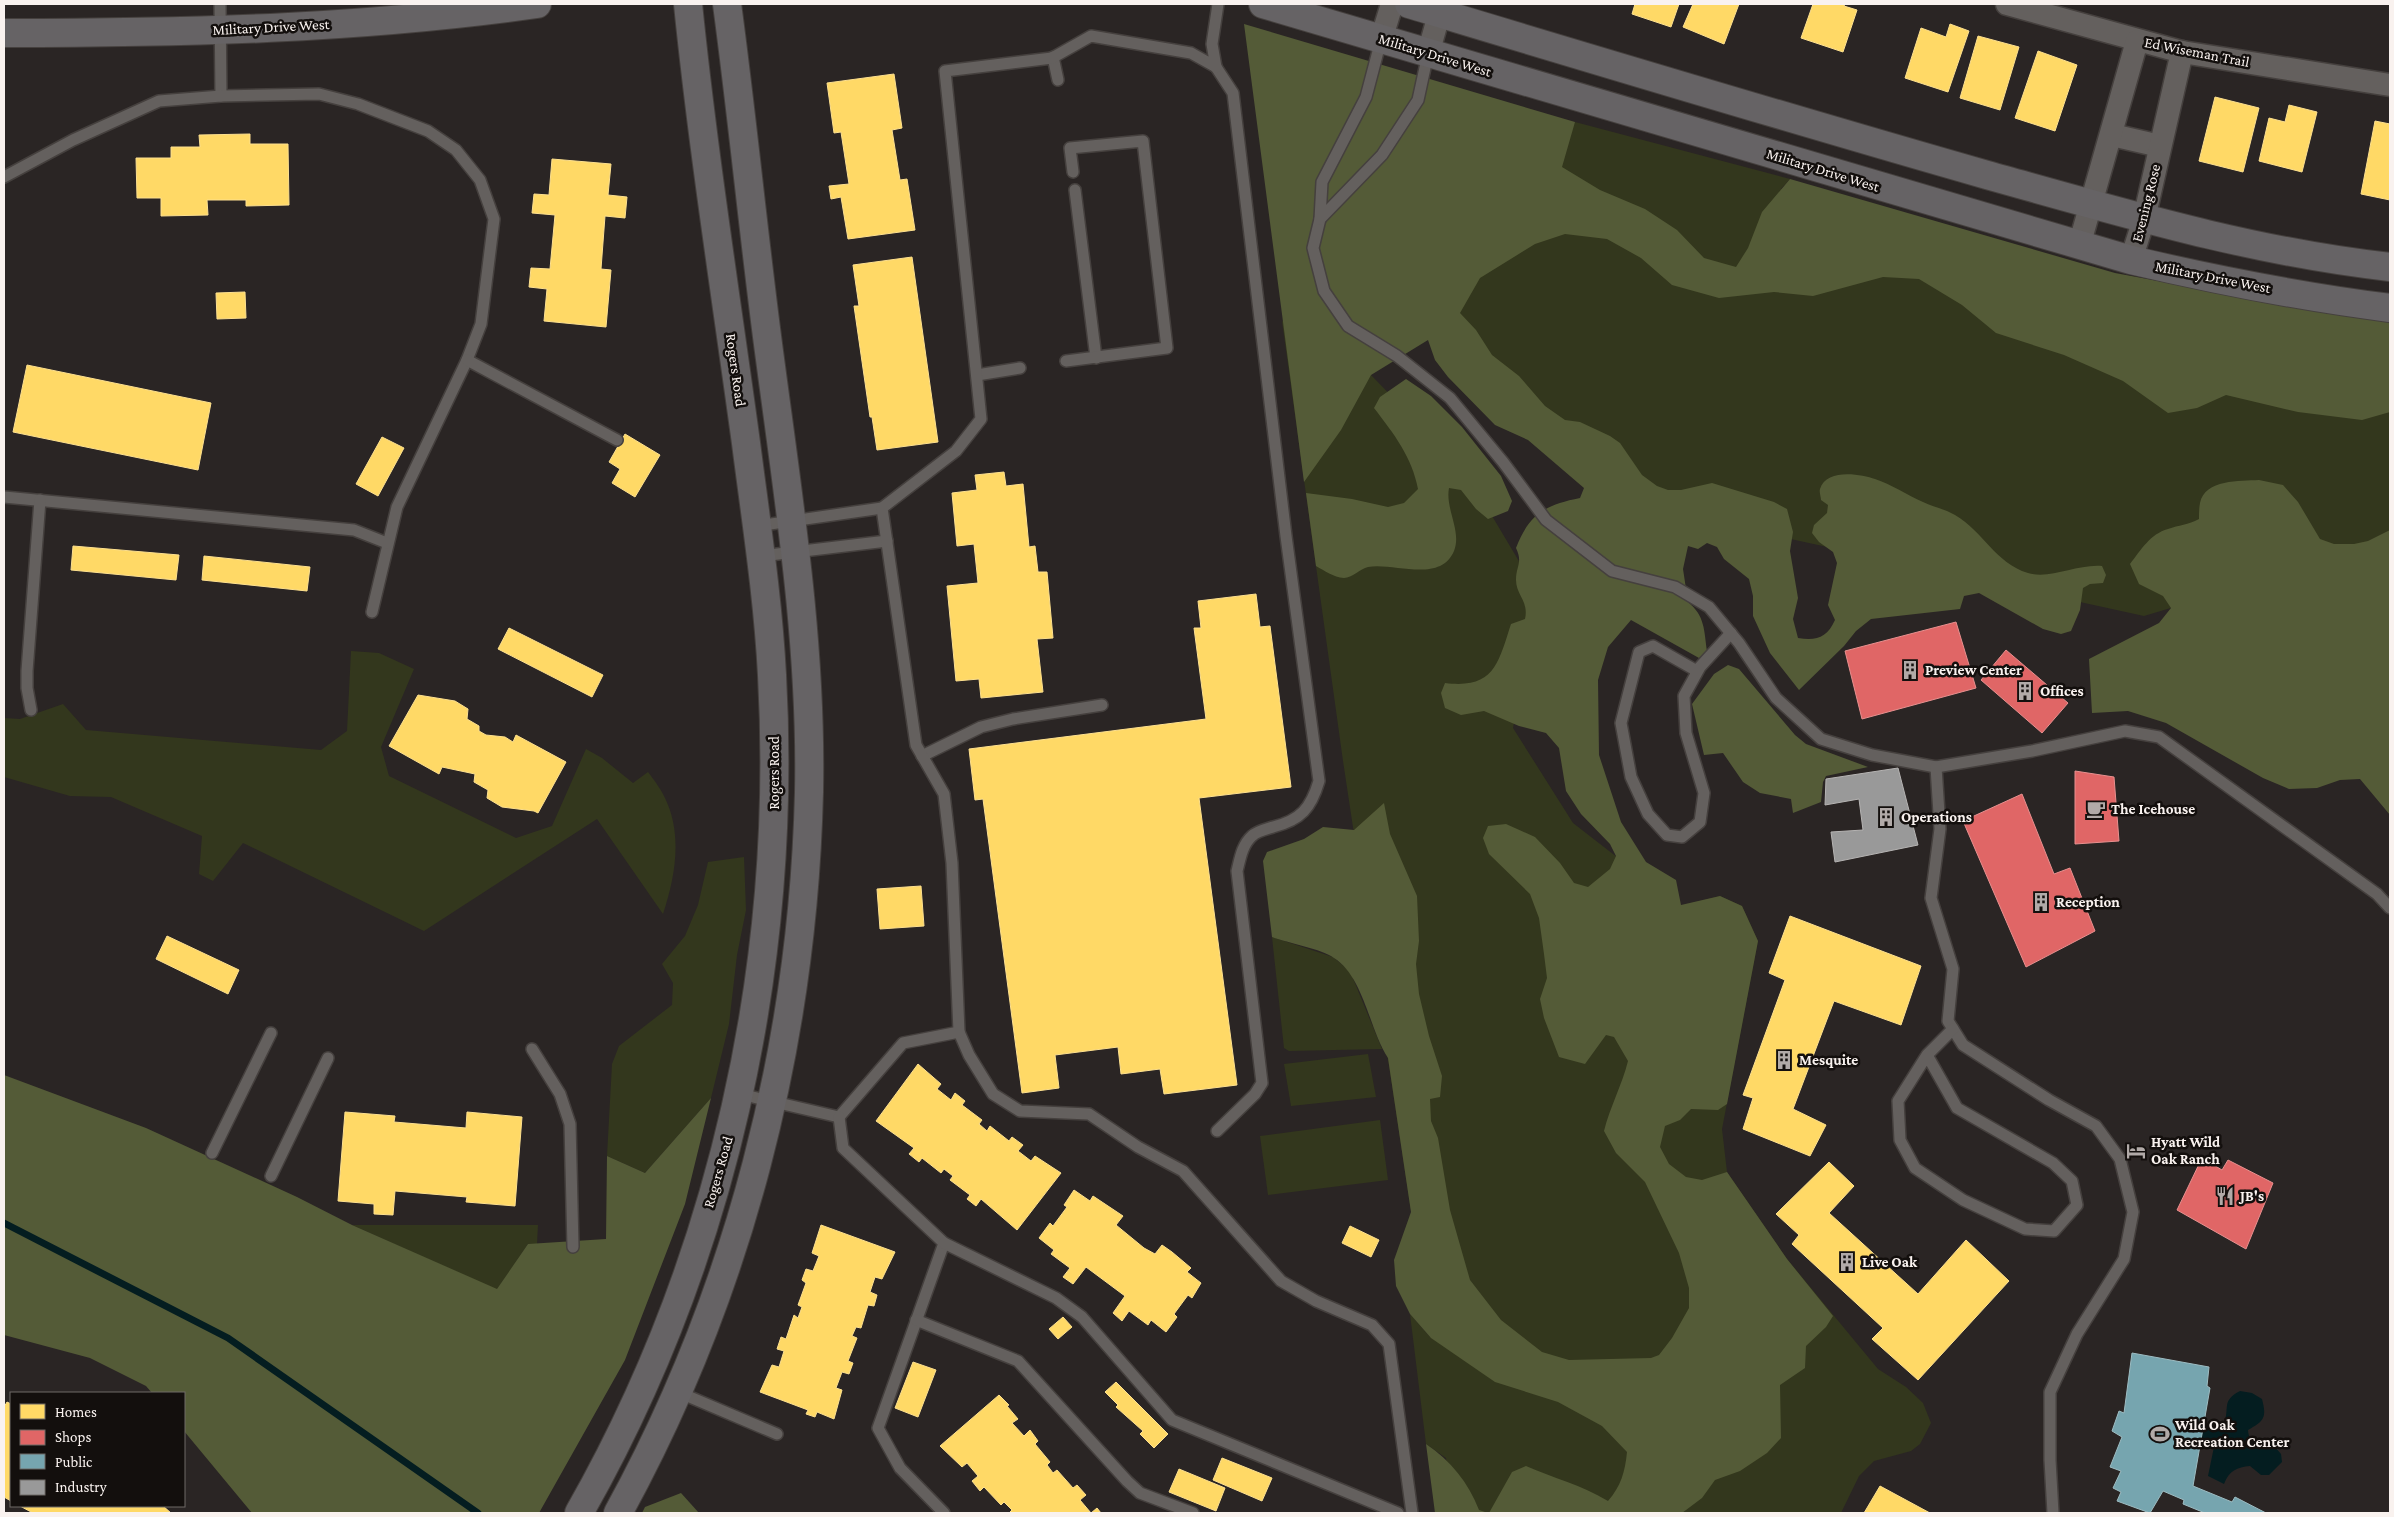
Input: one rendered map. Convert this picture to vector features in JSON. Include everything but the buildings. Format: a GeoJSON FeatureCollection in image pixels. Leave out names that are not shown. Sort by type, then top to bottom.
{"type":"FeatureCollection","features":[{"type":"Feature","properties":{"kind":"main road","name":"Military Drive West"},"geometry":{"type":"LineString","coordinates":[[4,33],[220,31],[437,17],[537,4]]}},
{"type":"Feature","properties":{"kind":"main road","name":"Rogers Road"},"geometry":{"type":"LineString","coordinates":[[579,1513],[610,1456],[658,1350],[711,1202],[740,1094],[761,975],[769,887],[774,809],[772,674],[761,556],[718,244],[688,4]]}},
{"type":"Feature","properties":{"kind":"main road"},"geometry":{"type":"LineString","coordinates":[[618,1513],[678,1392],[710,1314],[733,1247],[758,1163],[796,959],[809,794],[807,690],[792,520],[727,4]]}},
{"type":"Feature","properties":{"kind":"main road","name":"Military Drive West"},"geometry":{"type":"LineString","coordinates":[[1263,4],[2079,246],[2184,273],[2326,300],[2390,308]]}},
{"type":"Feature","properties":{"kind":"main road"},"geometry":{"type":"LineString","coordinates":[[1409,4],[1441,8],[1910,153],[2144,219],[2336,261],[2390,267]]}},
{"type":"Feature","properties":{"kind":"street"},"geometry":{"type":"LineString","coordinates":[[1381,40],[1392,4]]}},
{"type":"Feature","properties":{"kind":"street","name":"Ed Wiseman Trail"},"geometry":{"type":"LineString","coordinates":[[2007,4],[2182,52],[2390,85]]}},
{"type":"Feature","properties":{"kind":"street"},"geometry":{"type":"LineString","coordinates":[[1428,54],[1441,8]]}},
{"type":"Feature","properties":{"kind":"street"},"geometry":{"type":"LineString","coordinates":[[2079,246],[2112,135],[2137,40]]}},
{"type":"Feature","properties":{"kind":"street","name":"Evening Rose"},"geometry":{"type":"LineString","coordinates":[[2131,260],[2144,219],[2182,52]]}},
{"type":"Feature","properties":{"kind":"street","name":"Evening Rose"},"geometry":{"type":"LineString","coordinates":[[2112,135],[2160,146]]}},
{"type":"Feature","properties":{"kind":"lane"},"geometry":{"type":"LineString","coordinates":[[220,4],[222,96]]}},
{"type":"Feature","properties":{"kind":"lane"},"geometry":{"type":"LineString","coordinates":[[1217,1131],[1255,1094],[1262,1083],[1237,871],[1243,848],[1253,835],[1290,823],[1305,810],[1314,799],[1319,781],[1286,536],[1233,93],[1216,67],[1212,44],[1218,4]]}},
{"type":"Feature","properties":{"kind":"lane"},"geometry":{"type":"LineString","coordinates":[[757,526],[882,508],[956,451],[982,419],[945,71],[1053,58],[1091,36],[1191,53],[1216,67]]}},
{"type":"Feature","properties":{"kind":"lane"},"geometry":{"type":"LineString","coordinates":[[1381,40],[1366,97],[1322,182],[1320,219],[1313,248],[1324,291],[1348,326],[1397,356],[1450,398],[1503,462],[1546,520],[1612,571],[1675,587],[1709,606],[1731,633],[1776,698],[1821,739],[1872,755],[1936,767],[2032,751],[2125,731],[2159,737],[2377,894],[2390,908]]}},
{"type":"Feature","properties":{"kind":"lane"},"geometry":{"type":"LineString","coordinates":[[1320,219],[1382,156],[1418,100],[1428,54]]}},
{"type":"Feature","properties":{"kind":"lane"},"geometry":{"type":"LineString","coordinates":[[1053,58],[1058,80]]}},
{"type":"Feature","properties":{"kind":"lane"},"geometry":{"type":"LineString","coordinates":[[4,177],[73,140],[159,101],[222,96],[320,94],[358,104],[428,131],[456,150],[480,180],[494,219],[481,324],[467,360],[397,507],[372,612]]}},
{"type":"Feature","properties":{"kind":"lane"},"geometry":{"type":"LineString","coordinates":[[1066,361],[1168,348],[1143,141],[1070,148],[1073,172]]}},
{"type":"Feature","properties":{"kind":"lane"},"geometry":{"type":"LineString","coordinates":[[1075,190],[1096,358]]}},
{"type":"Feature","properties":{"kind":"lane"},"geometry":{"type":"LineString","coordinates":[[467,360],[617,440]]}},
{"type":"Feature","properties":{"kind":"lane"},"geometry":{"type":"LineString","coordinates":[[977,375],[1020,368]]}},
{"type":"Feature","properties":{"kind":"lane"},"geometry":{"type":"LineString","coordinates":[[4,497],[354,530],[387,543]]}},
{"type":"Feature","properties":{"kind":"lane"},"geometry":{"type":"LineString","coordinates":[[31,710],[27,688],[27,671],[40,500]]}},
{"type":"Feature","properties":{"kind":"lane"},"geometry":{"type":"LineString","coordinates":[[882,508],[916,745],[944,794],[952,863],[959,1032],[969,1055],[993,1094],[1020,1111],[1089,1114],[1138,1147],[1184,1171],[1281,1281],[1316,1301],[1372,1325],[1389,1344],[1412,1513]]}},
{"type":"Feature","properties":{"kind":"lane"},"geometry":{"type":"LineString","coordinates":[[761,556],[887,541]]}},
{"type":"Feature","properties":{"kind":"lane"},"geometry":{"type":"LineString","coordinates":[[1697,671],[1652,646],[1639,652],[1621,723],[1631,777],[1648,814],[1667,835],[1682,837],[1700,822],[1704,794],[1686,733],[1684,696],[1697,671],[1731,633]]}},
{"type":"Feature","properties":{"kind":"lane"},"geometry":{"type":"LineString","coordinates":[[922,756],[981,727],[1013,719],[1102,705]]}},
{"type":"Feature","properties":{"kind":"lane"},"geometry":{"type":"LineString","coordinates":[[1936,767],[1940,829],[1931,898],[1953,969],[1948,1021],[1963,1045],[2048,1100],[2096,1126],[2120,1159],[2133,1212],[2124,1259],[2076,1334],[2050,1392],[2050,1460],[2053,1513]]}},
{"type":"Feature","properties":{"kind":"lane"},"geometry":{"type":"LineString","coordinates":[[1928,1055],[1958,1108],[2053,1163],[2072,1181],[2077,1205],[2054,1231],[2025,1229],[1963,1200],[1915,1168],[1900,1140],[1898,1101],[1928,1055],[1953,1028]]}},
{"type":"Feature","properties":{"kind":"lane"},"geometry":{"type":"LineString","coordinates":[[959,1032],[903,1043],[839,1117],[842,1148],[944,1243],[1056,1298],[1082,1317],[1172,1420],[1398,1513]]}},
{"type":"Feature","properties":{"kind":"lane"},"geometry":{"type":"LineString","coordinates":[[212,1153],[271,1033]]}},
{"type":"Feature","properties":{"kind":"lane"},"geometry":{"type":"LineString","coordinates":[[532,1049],[560,1094],[570,1124],[573,1247]]}},
{"type":"Feature","properties":{"kind":"lane"},"geometry":{"type":"LineString","coordinates":[[271,1176],[328,1058]]}},
{"type":"Feature","properties":{"kind":"lane"},"geometry":{"type":"LineString","coordinates":[[740,1094],[839,1117]]}},
{"type":"Feature","properties":{"kind":"lane"},"geometry":{"type":"LineString","coordinates":[[944,1243],[878,1428],[900,1468],[944,1513]]}},
{"type":"Feature","properties":{"kind":"lane"},"geometry":{"type":"LineString","coordinates":[[916,1320],[1018,1361],[1126,1482],[1140,1493],[1193,1513]]}},
{"type":"Feature","properties":{"kind":"lane"},"geometry":{"type":"LineString","coordinates":[[678,1392],[777,1434]]}},
{"type":"Feature","properties":{"kind":"green space"},"geometry":{"type":"Polygon","coordinates":[[[1244,24],[1575,122],[1562,167],[1600,190],[1645,209],[1677,230],[1704,258],[1736,267],[1748,248],[1762,212],[1790,179],[2115,273],[2293,306],[2390,320],[2390,412],[2362,420],[2298,412],[2226,395],[2197,408],[2168,413],[2123,381],[2064,355],[1996,333],[1962,305],[1919,279],[1883,277],[1813,296],[1774,292],[1719,298],[1672,285],[1641,258],[1607,239],[1565,234],[1535,244],[1480,278],[1460,313],[1476,330],[1492,355],[1519,376],[1545,406],[1565,420],[1580,422],[1610,436],[1620,443],[1642,475],[1657,486],[1668,490],[1681,490],[1712,483],[1774,502],[1787,509],[1793,532],[1790,551],[1798,598],[1793,619],[1798,638],[1810,639],[1820,637],[1828,631],[1835,620],[1828,605],[1837,563],[1833,552],[1819,542],[1812,533],[1814,525],[1827,513],[1828,505],[1821,500],[1820,489],[1824,482],[1836,475],[1853,474],[1875,479],[1927,504],[1951,513],[1974,529],[2007,562],[2028,573],[2045,575],[2083,567],[2102,566],[2106,575],[2103,583],[2090,584],[2083,588],[2080,610],[2071,631],[2061,634],[2043,629],[1979,593],[1964,596],[1960,609],[1871,619],[1856,631],[1844,646],[1799,690],[1770,653],[1753,616],[1753,596],[1749,579],[1724,559],[1717,547],[1707,543],[1698,549],[1688,546],[1683,569],[1688,602],[1694,607],[1701,618],[1707,651],[1699,658],[1631,620],[1608,647],[1598,680],[1599,755],[1621,822],[1646,862],[1676,880],[1681,905],[1720,896],[1742,906],[1758,941],[1727,1104],[1718,1110],[1691,1109],[1680,1120],[1665,1126],[1660,1147],[1669,1164],[1686,1177],[1702,1180],[1727,1172],[1787,1259],[1833,1316],[1826,1327],[1806,1346],[1805,1368],[1780,1385],[1781,1438],[1767,1453],[1740,1471],[1715,1480],[1702,1498],[1682,1513],[1489,1513],[1512,1472],[1526,1466],[1578,1486],[1608,1501],[1622,1478],[1627,1452],[1602,1426],[1558,1402],[1495,1382],[1431,1338],[1410,1314],[1396,1286],[1394,1260],[1411,1212],[1388,1058],[1381,1046],[1359,990],[1344,967],[1334,958],[1322,952],[1272,937],[1263,861],[1267,852],[1304,839],[1323,827],[1354,830],[1384,803],[1390,834],[1417,896],[1419,941],[1416,964],[1419,994],[1429,1036],[1442,1076],[1440,1097],[1430,1099],[1431,1121],[1438,1138],[1450,1210],[1470,1280],[1501,1320],[1542,1352],[1569,1360],[1651,1358],[1659,1355],[1672,1338],[1689,1308],[1689,1288],[1679,1253],[1645,1182],[1616,1153],[1604,1131],[1628,1061],[1614,1037],[1606,1035],[1585,1064],[1559,1057],[1544,1018],[1540,999],[1547,978],[1539,918],[1530,894],[1489,854],[1483,838],[1488,826],[1506,824],[1535,837],[1560,863],[1574,883],[1588,887],[1610,869],[1616,856],[1610,844],[1581,814],[1566,791],[1559,748],[1546,733],[1519,726],[1484,711],[1461,715],[1445,708],[1441,693],[1445,683],[1461,684],[1474,682],[1484,678],[1492,671],[1502,651],[1511,624],[1525,619],[1525,607],[1516,580],[1519,561],[1516,548],[1521,536],[1533,519],[1540,513],[1557,504],[1580,498],[1584,488],[1528,440],[1495,425],[1448,377],[1435,360],[1428,340],[1371,375],[1341,430],[1304,482],[1244,24]]]}},
{"type":"Feature","properties":{"kind":"green space"},"geometry":{"type":"Polygon","coordinates":[[[1575,122],[1790,179],[1781,189],[2104,285],[2390,338],[2390,569],[2347,555],[2144,616],[1603,498],[1455,323],[1470,247],[1575,122]]]}},
{"type":"Feature","properties":{"kind":"green space"},"geometry":{"type":"Polygon","coordinates":[[[1282,321],[1371,375],[1467,474],[1538,593],[1513,728],[1573,823],[1680,906],[1720,896],[1742,906],[1758,941],[1722,1129],[1727,1172],[1787,1259],[1878,1369],[1906,1387],[1923,1403],[1931,1423],[1920,1444],[1911,1451],[1874,1461],[1859,1476],[1841,1513],[1453,1513],[1446,1458],[1426,1444],[1410,1314],[1430,1337],[1343,761],[1282,321]]]}},
{"type":"Feature","properties":{"kind":"green space"},"geometry":{"type":"Polygon","coordinates":[[[1406,379],[1431,396],[1462,427],[1501,476],[1512,501],[1508,511],[1488,519],[1476,509],[1461,490],[1449,488],[1449,504],[1455,528],[1456,543],[1454,551],[1447,561],[1438,567],[1415,570],[1378,566],[1368,567],[1347,578],[1329,574],[1316,566],[1306,493],[1352,499],[1388,507],[1404,503],[1418,489],[1407,456],[1374,408],[1380,397],[1406,379]]]}},
{"type":"Feature","properties":{"kind":"green space"},"geometry":{"type":"Polygon","coordinates":[[[2259,480],[2283,485],[2298,502],[2320,539],[2334,544],[2354,544],[2368,541],[2390,530],[2390,815],[2360,779],[2340,780],[2317,788],[2289,789],[2263,778],[2166,723],[2128,711],[2092,713],[2089,659],[2159,623],[2171,608],[2163,596],[2139,584],[2130,564],[2146,543],[2162,531],[2199,519],[2200,503],[2203,495],[2209,489],[2216,485],[2233,481],[2259,480]]]}},
{"type":"Feature","properties":{"kind":"green space"},"geometry":{"type":"Polygon","coordinates":[[[351,651],[379,653],[414,669],[381,747],[389,776],[516,838],[552,826],[586,749],[602,758],[633,783],[648,772],[665,798],[671,812],[674,827],[674,871],[663,914],[597,819],[424,931],[243,843],[213,881],[199,874],[202,836],[111,797],[70,796],[4,777],[4,718],[20,719],[63,704],[86,730],[321,750],[347,731],[351,651]]]}},
{"type":"Feature","properties":{"kind":"green space"},"geometry":{"type":"Polygon","coordinates":[[[1728,665],[1739,669],[1795,735],[1806,744],[1868,767],[1826,776],[1823,782],[1821,802],[1793,813],[1791,799],[1760,793],[1743,782],[1723,753],[1704,755],[1692,704],[1714,674],[1728,665]]]}},
{"type":"Feature","properties":{"kind":"green space"},"geometry":{"type":"Polygon","coordinates":[[[744,857],[746,910],[737,955],[729,1024],[711,1098],[645,1173],[607,1156],[612,1064],[619,1046],[672,1005],[673,983],[662,964],[685,936],[698,905],[708,862],[744,857]]]}},
{"type":"Feature","properties":{"kind":"green space"},"geometry":{"type":"Polygon","coordinates":[[[1272,937],[1333,957],[1350,971],[1382,1049],[1289,1051],[1284,1048],[1272,937]]]}},
{"type":"Feature","properties":{"kind":"green space"},"geometry":{"type":"Polygon","coordinates":[[[1368,1054],[1376,1097],[1291,1106],[1284,1064],[1368,1054]]]}},
{"type":"Feature","properties":{"kind":"green space"},"geometry":{"type":"Polygon","coordinates":[[[4,1075],[146,1128],[297,1197],[352,1225],[497,1289],[528,1244],[606,1239],[607,1156],[645,1173],[711,1098],[685,1204],[625,1360],[539,1513],[252,1513],[185,1432],[185,1392],[151,1392],[146,1386],[90,1358],[4,1335],[4,1075]]]}},
{"type":"Feature","properties":{"kind":"green space"},"geometry":{"type":"Polygon","coordinates":[[[1380,1120],[1388,1180],[1268,1195],[1260,1136],[1380,1120]]]}},
{"type":"Feature","properties":{"kind":"green space"},"geometry":{"type":"Polygon","coordinates":[[[352,1225],[538,1225],[537,1244],[528,1244],[497,1290],[352,1225]]]}},
{"type":"Feature","properties":{"kind":"green space"},"geometry":{"type":"Polygon","coordinates":[[[1426,1444],[1458,1473],[1470,1490],[1479,1510],[1488,1513],[1435,1513],[1426,1444]]]}},
{"type":"Feature","properties":{"kind":"green space"},"geometry":{"type":"Polygon","coordinates":[[[681,1493],[699,1513],[642,1513],[645,1507],[681,1493]]]}},
{"type":"Feature","properties":{"kind":"water"},"geometry":{"type":"Polygon","coordinates":[[[2240,1391],[2252,1393],[2262,1399],[2264,1415],[2258,1424],[2248,1430],[2251,1439],[2257,1444],[2275,1447],[2281,1454],[2282,1462],[2269,1475],[2261,1475],[2250,1466],[2241,1467],[2228,1476],[2224,1484],[2208,1476],[2215,1442],[2201,1439],[2203,1427],[2220,1428],[2226,1418],[2228,1401],[2240,1391]]]}},
{"type":"Feature","properties":{"kind":"waterway"},"geometry":{"type":"LineString","coordinates":[[4,1223],[228,1338],[478,1513]]}},
{"type":"Feature","properties":{"kind":"place","name":"Preview Center"},"geometry":{"type":"Point","coordinates":[1910,670]}},
{"type":"Feature","properties":{"kind":"place","name":"Offices"},"geometry":{"type":"Point","coordinates":[2025,691]}},
{"type":"Feature","properties":{"kind":"place","name":"The Icehouse"},"geometry":{"type":"Point","coordinates":[2096,809]}},
{"type":"Feature","properties":{"kind":"place","name":"Operations"},"geometry":{"type":"Point","coordinates":[1886,817]}},
{"type":"Feature","properties":{"kind":"place","name":"Reception"},"geometry":{"type":"Point","coordinates":[2041,902]}},
{"type":"Feature","properties":{"kind":"place","name":"Mesquite"},"geometry":{"type":"Point","coordinates":[1784,1060]}},
{"type":"Feature","properties":{"kind":"place","name":"Hyatt Wild Oak Ranch"},"geometry":{"type":"Point","coordinates":[2136,1151]}},
{"type":"Feature","properties":{"kind":"place","name":"JB's"},"geometry":{"type":"Point","coordinates":[2225,1196]}},
{"type":"Feature","properties":{"kind":"place","name":"Live Oak"},"geometry":{"type":"Point","coordinates":[1847,1262]}},
{"type":"Feature","properties":{"kind":"place","name":"Wild Oak Recreation Center"},"geometry":{"type":"Point","coordinates":[2160,1434]}}]}
